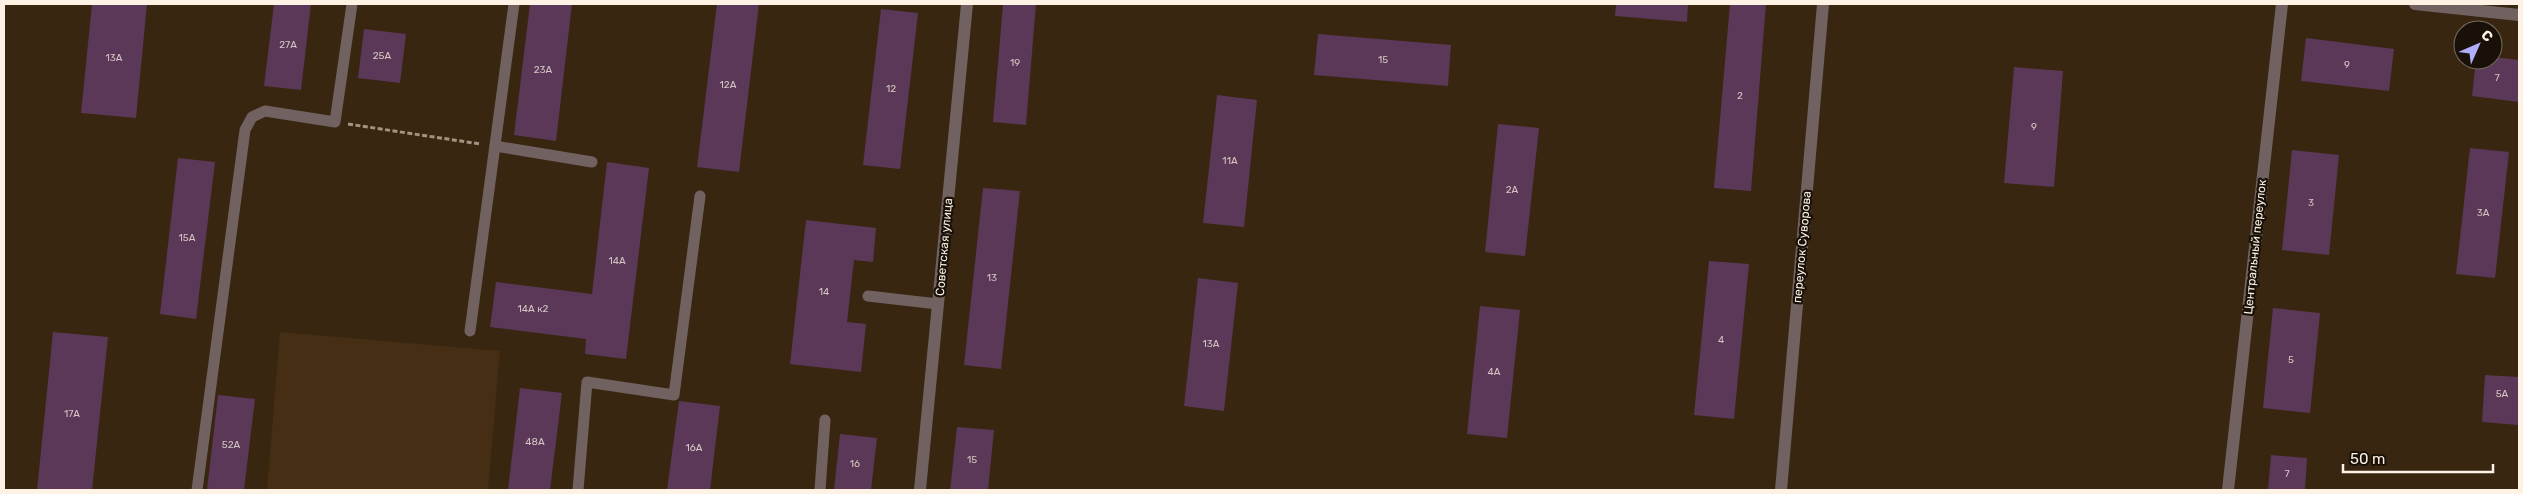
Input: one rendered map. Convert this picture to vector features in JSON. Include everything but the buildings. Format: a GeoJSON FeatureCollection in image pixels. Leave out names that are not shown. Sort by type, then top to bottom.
{"type":"FeatureCollection","features":[{"type":"Feature","properties":{"kind":"street","name":"Советская улица"},"geometry":{"type":"LineString","coordinates":[[920,490],[966,4]]}},
{"type":"Feature","properties":{"kind":"street","name":"переулок Суворова"},"geometry":{"type":"LineString","coordinates":[[1781,490],[1823,4]]}},
{"type":"Feature","properties":{"kind":"street","name":"Центральный переулок"},"geometry":{"type":"LineString","coordinates":[[2228,490],[2282,4]]}},
{"type":"Feature","properties":{"kind":"street"},"geometry":{"type":"LineString","coordinates":[[2415,4],[2519,15]]}},
{"type":"Feature","properties":{"kind":"lane"},"geometry":{"type":"LineString","coordinates":[[197,490],[245,130],[252,117],[265,111],[335,122],[352,4]]}},
{"type":"Feature","properties":{"kind":"lane"},"geometry":{"type":"LineString","coordinates":[[470,331],[514,4]]}},
{"type":"Feature","properties":{"kind":"lane"},"geometry":{"type":"LineString","coordinates":[[495,146],[592,162]]}},
{"type":"Feature","properties":{"kind":"lane"},"geometry":{"type":"LineString","coordinates":[[578,490],[586,382],[674,395],[700,196]]}},
{"type":"Feature","properties":{"kind":"lane"},"geometry":{"type":"LineString","coordinates":[[868,296],[938,304]]}},
{"type":"Feature","properties":{"kind":"lane"},"geometry":{"type":"LineString","coordinates":[[820,490],[825,420]]}},
{"type":"Feature","properties":{"kind":"path"},"geometry":{"type":"LineString","coordinates":[[335,122],[495,146]]}},
{"type":"Feature","properties":{"kind":"shaded area"},"geometry":{"type":"Polygon","coordinates":[[[280,332],[500,351],[488,490],[267,490],[280,332]]]}}]}
